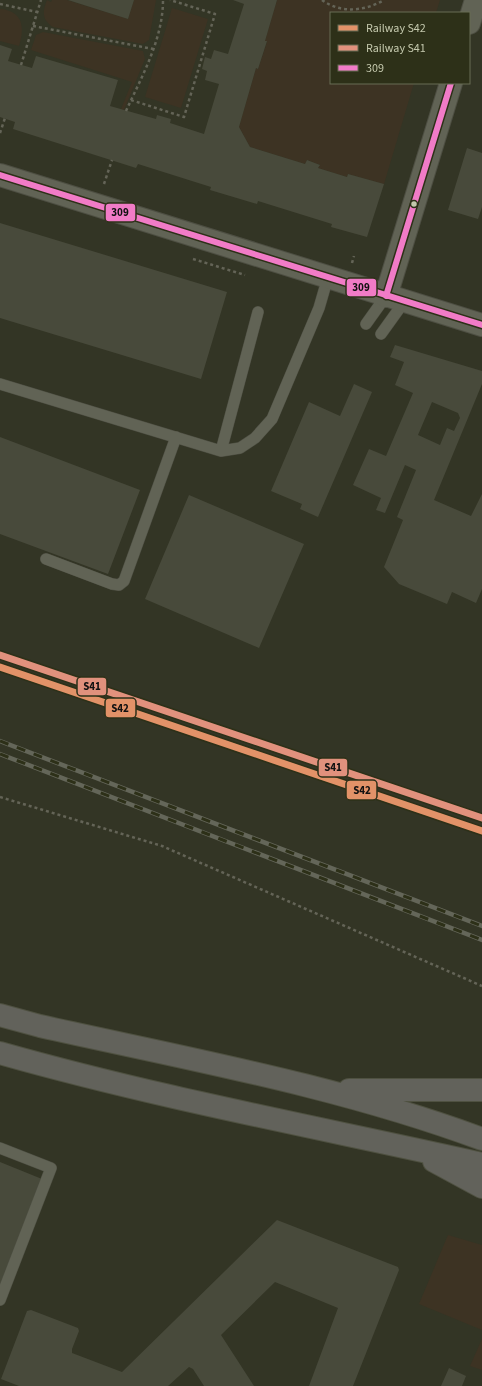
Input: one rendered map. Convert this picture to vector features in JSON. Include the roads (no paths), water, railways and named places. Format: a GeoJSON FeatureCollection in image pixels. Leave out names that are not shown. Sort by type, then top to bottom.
{"type":"FeatureCollection","features":[{"type":"Feature","properties":{"kind":"highway"},"geometry":{"type":"LineString","coordinates":[[0,1015],[40,1026],[326,1091],[421,1118],[482,1139]]}},
{"type":"Feature","properties":{"kind":"highway"},"geometry":{"type":"LineString","coordinates":[[0,1053],[48,1067],[262,1118],[412,1148],[482,1164]]}},
{"type":"Feature","properties":{"kind":"highway"},"geometry":{"type":"LineString","coordinates":[[326,1091],[482,1090]]}},
{"type":"Feature","properties":{"kind":"highway"},"geometry":{"type":"LineString","coordinates":[[412,1148],[482,1187]]}},
{"type":"Feature","properties":{"kind":"street"},"geometry":{"type":"LineString","coordinates":[[470,20],[476,0]]}},
{"type":"Feature","properties":{"kind":"street"},"geometry":{"type":"LineString","coordinates":[[395,299],[451,84]]}},
{"type":"Feature","properties":{"kind":"street"},"geometry":{"type":"LineString","coordinates":[[0,175],[482,325]]}},
{"type":"Feature","properties":{"kind":"lane"},"geometry":{"type":"LineString","coordinates":[[0,384],[221,451],[240,448],[255,438],[272,418],[319,308],[328,277]]}},
{"type":"Feature","properties":{"kind":"lane"},"geometry":{"type":"LineString","coordinates":[[366,324],[395,299]]}},
{"type":"Feature","properties":{"kind":"lane"},"geometry":{"type":"LineString","coordinates":[[381,334],[395,299]]}},
{"type":"Feature","properties":{"kind":"lane"},"geometry":{"type":"LineString","coordinates":[[221,451],[258,312]]}},
{"type":"Feature","properties":{"kind":"lane"},"geometry":{"type":"LineString","coordinates":[[46,559],[112,584],[119,585],[124,581],[176,437]]}},
{"type":"Feature","properties":{"kind":"lane"},"geometry":{"type":"LineString","coordinates":[[0,1148],[51,1168],[0,1300]]}},
{"type":"Feature","properties":{"kind":"railway"},"geometry":{"type":"LineString","coordinates":[[0,741],[482,926]]}},
{"type":"Feature","properties":{"kind":"railway"},"geometry":{"type":"LineString","coordinates":[[0,754],[482,940]]}},
{"type":"Feature","properties":{"kind":"rail line","name":"S41"},"geometry":{"type":"LineString","coordinates":[[0,655],[482,818]]}},
{"type":"Feature","properties":{"kind":"rail line","name":"S42"},"geometry":{"type":"LineString","coordinates":[[0,667],[482,831]]}}]}
